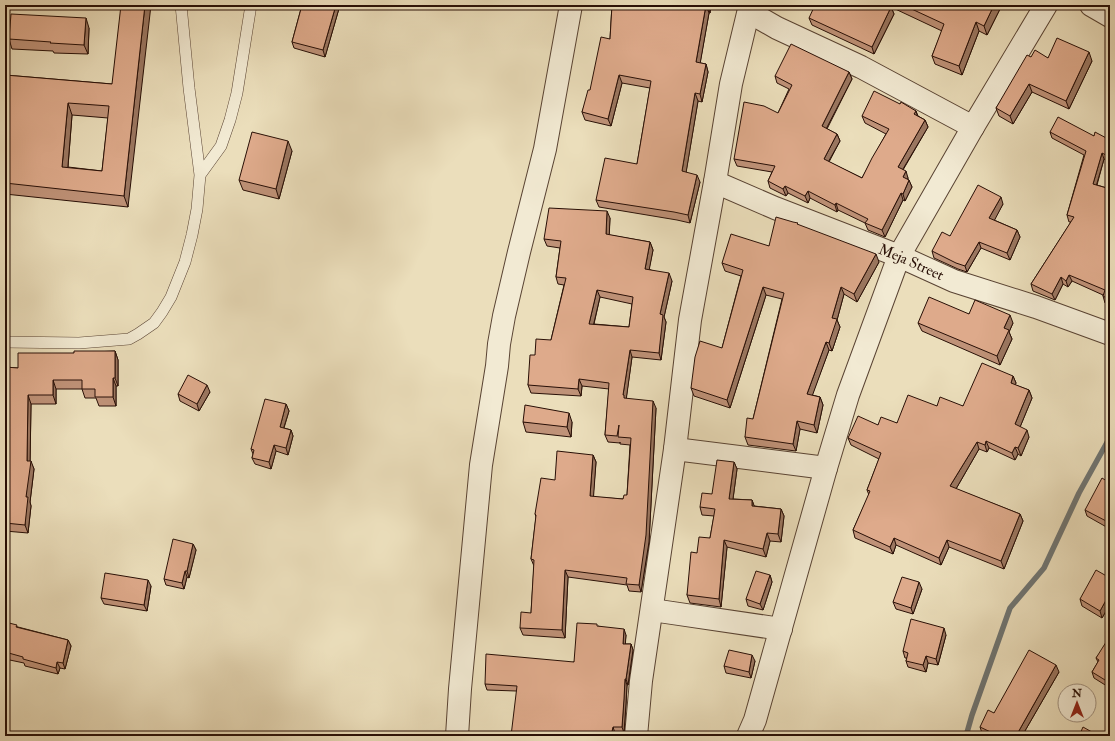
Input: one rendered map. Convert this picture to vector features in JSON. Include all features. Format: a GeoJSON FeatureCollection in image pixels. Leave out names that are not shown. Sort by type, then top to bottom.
{"type":"FeatureCollection","features":[{"type":"Feature","properties":{"kind":"street"},"geometry":{"type":"LineString","coordinates":[[457,736],[481,465],[497,366],[499,344],[519,252],[545,149],[572,5]]}},
{"type":"Feature","properties":{"kind":"street"},"geometry":{"type":"LineString","coordinates":[[748,736],[755,720],[848,395],[899,256],[973,127],[1046,5]]}},
{"type":"Feature","properties":{"kind":"street"},"geometry":{"type":"LineString","coordinates":[[1091,5],[1110,16]]}},
{"type":"Feature","properties":{"kind":"street"},"geometry":{"type":"LineString","coordinates":[[636,736],[641,681],[675,449],[690,320],[731,84],[750,9],[778,28],[861,67],[973,127]]}},
{"type":"Feature","properties":{"kind":"street","name":"Meja Street"},"geometry":{"type":"LineString","coordinates":[[715,182],[775,208],[899,256],[954,280],[1036,307],[1110,334]]}},
{"type":"Feature","properties":{"kind":"street"},"geometry":{"type":"LineString","coordinates":[[675,449],[826,468]]}},
{"type":"Feature","properties":{"kind":"street"},"geometry":{"type":"LineString","coordinates":[[652,610],[781,629]]}},
{"type":"Feature","properties":{"kind":"lane"},"geometry":{"type":"LineString","coordinates":[[5,342],[79,343],[129,339],[154,323],[171,297],[185,262],[192,235],[198,209],[200,175],[189,88],[181,5]]}},
{"type":"Feature","properties":{"kind":"lane"},"geometry":{"type":"LineString","coordinates":[[200,175],[221,146],[230,120],[237,93],[251,5]]}},
{"type":"Feature","properties":{"kind":"building"},"geometry":{"type":"Polygon","coordinates":[[[121,5],[145,5],[124,196],[5,183],[5,75],[112,84],[121,5]],[[68,103],[62,167],[102,171],[109,106],[68,103]]]}},
{"type":"Feature","properties":{"kind":"building"},"geometry":{"type":"Polygon","coordinates":[[[302,5],[336,5],[323,50],[292,42],[302,5]]]}},
{"type":"Feature","properties":{"kind":"building"},"geometry":{"type":"Polygon","coordinates":[[[612,5],[706,5],[696,62],[706,64],[700,94],[695,93],[682,171],[697,175],[688,215],[596,200],[605,158],[637,164],[651,81],[619,75],[608,119],[582,112],[588,90],[590,90],[601,37],[610,39],[612,5]]]}},
{"type":"Feature","properties":{"kind":"building"},"geometry":{"type":"Polygon","coordinates":[[[815,5],[888,5],[891,7],[872,47],[809,18],[815,5]]]}},
{"type":"Feature","properties":{"kind":"building"},"geometry":{"type":"Polygon","coordinates":[[[903,5],[994,5],[984,26],[976,22],[959,66],[932,56],[944,24],[903,5]]]}},
{"type":"Feature","properties":{"kind":"building"},"geometry":{"type":"Polygon","coordinates":[[[11,14],[86,18],[84,45],[9,39],[11,14]]]}},
{"type":"Feature","properties":{"kind":"building"},"geometry":{"type":"Polygon","coordinates":[[[1057,38],[1089,52],[1066,101],[1029,84],[1010,116],[996,108],[1027,55],[1031,57],[1035,50],[1048,58],[1057,38]]]}},
{"type":"Feature","properties":{"kind":"building"},"geometry":{"type":"Polygon","coordinates":[[[791,44],[849,72],[822,126],[837,134],[824,159],[862,178],[889,129],[862,116],[874,91],[900,104],[901,102],[916,111],[914,114],[925,120],[898,167],[906,171],[903,177],[909,180],[903,194],[901,193],[882,230],[865,223],[868,219],[836,203],[835,205],[808,191],[805,196],[785,186],[783,189],[768,181],[775,166],[734,159],[744,102],[764,106],[778,113],[792,85],[775,76],[791,44]]]}},
{"type":"Feature","properties":{"kind":"building"},"geometry":{"type":"Polygon","coordinates":[[[1058,117],[1094,136],[1095,132],[1110,140],[1110,157],[1102,153],[1093,184],[1110,189],[1110,300],[1103,296],[1105,290],[1069,275],[1066,281],[1061,277],[1052,294],[1031,284],[1074,217],[1067,215],[1086,151],[1050,132],[1058,117]]]}},
{"type":"Feature","properties":{"kind":"building"},"geometry":{"type":"Polygon","coordinates":[[[252,132],[288,141],[276,189],[239,180],[252,132]]]}},
{"type":"Feature","properties":{"kind":"building"},"geometry":{"type":"Polygon","coordinates":[[[978,185],[1001,197],[989,218],[1017,230],[1007,253],[979,242],[965,266],[932,251],[942,232],[950,236],[978,185]]]}},
{"type":"Feature","properties":{"kind":"building"},"geometry":{"type":"Polygon","coordinates":[[[549,208],[607,211],[606,234],[650,242],[645,269],[669,273],[660,314],[663,315],[659,353],[630,350],[623,395],[624,398],[653,401],[646,535],[639,585],[626,584],[627,578],[565,570],[562,630],[520,628],[521,612],[531,613],[534,560],[531,559],[535,514],[541,478],[555,480],[557,451],[593,455],[590,496],[623,499],[624,495],[627,495],[631,438],[618,437],[619,425],[617,436],[605,435],[609,383],[579,379],[578,389],[528,385],[530,355],[535,355],[536,339],[551,340],[566,278],[556,277],[561,241],[544,239],[549,208]],[[597,290],[589,324],[629,327],[633,297],[597,290]]]}},
{"type":"Feature","properties":{"kind":"building"},"geometry":{"type":"Polygon","coordinates":[[[776,217],[798,223],[797,224],[876,254],[854,294],[841,287],[832,318],[837,319],[829,343],[826,342],[807,394],[820,397],[814,425],[797,421],[793,444],[745,437],[747,418],[753,419],[784,293],[763,287],[727,400],[691,388],[695,357],[700,341],[722,348],[743,270],[722,263],[731,234],[769,246],[776,217]]]}},
{"type":"Feature","properties":{"kind":"building"},"geometry":{"type":"Polygon","coordinates":[[[929,297],[969,314],[975,300],[1010,315],[1004,328],[1009,330],[997,356],[918,323],[929,297]]]}},
{"type":"Feature","properties":{"kind":"building"},"geometry":{"type":"Polygon","coordinates":[[[74,351],[115,351],[113,397],[95,397],[95,389],[82,389],[82,380],[53,380],[53,395],[28,395],[27,461],[31,461],[26,497],[28,497],[25,525],[5,523],[5,367],[18,368],[18,353],[74,353],[74,351]]]}},
{"type":"Feature","properties":{"kind":"building"},"geometry":{"type":"Polygon","coordinates":[[[982,363],[1013,376],[1011,383],[1029,390],[1015,424],[1027,430],[1018,448],[1015,447],[1012,453],[986,441],[985,445],[977,442],[950,486],[1020,514],[1001,561],[947,540],[939,558],[894,538],[890,547],[853,530],[870,491],[867,490],[881,453],[848,438],[858,416],[878,425],[881,417],[897,423],[908,395],[937,406],[940,397],[963,406],[982,363]]]}},
{"type":"Feature","properties":{"kind":"building"},"geometry":{"type":"Polygon","coordinates":[[[188,375],[207,385],[197,404],[178,394],[188,375]]]}},
{"type":"Feature","properties":{"kind":"building"},"geometry":{"type":"Polygon","coordinates":[[[265,399],[286,404],[280,427],[291,430],[286,448],[274,445],[269,462],[252,458],[254,450],[251,449],[265,399]]]}},
{"type":"Feature","properties":{"kind":"building"},"geometry":{"type":"Polygon","coordinates":[[[525,405],[569,413],[567,427],[523,422],[525,405]]]}},
{"type":"Feature","properties":{"kind":"building"},"geometry":{"type":"Polygon","coordinates":[[[717,460],[734,462],[729,499],[752,500],[752,506],[781,509],[778,534],[767,533],[763,549],[724,540],[719,599],[687,595],[691,552],[697,553],[699,537],[710,538],[715,509],[700,507],[702,493],[712,494],[717,460]]]}},
{"type":"Feature","properties":{"kind":"building"},"geometry":{"type":"Polygon","coordinates":[[[1102,478],[1110,483],[1110,523],[1085,510],[1102,478]]]}},
{"type":"Feature","properties":{"kind":"building"},"geometry":{"type":"Polygon","coordinates":[[[173,539],[193,544],[187,571],[185,571],[182,583],[164,579],[173,539]]]}},
{"type":"Feature","properties":{"kind":"building"},"geometry":{"type":"Polygon","coordinates":[[[1096,570],[1110,578],[1110,593],[1100,611],[1080,599],[1096,570]]]}},
{"type":"Feature","properties":{"kind":"building"},"geometry":{"type":"Polygon","coordinates":[[[756,571],[770,575],[760,604],[746,599],[756,571]]]}},
{"type":"Feature","properties":{"kind":"building"},"geometry":{"type":"Polygon","coordinates":[[[105,573],[148,580],[144,605],[101,598],[105,573]]]}},
{"type":"Feature","properties":{"kind":"building"},"geometry":{"type":"Polygon","coordinates":[[[902,577],[919,582],[911,608],[893,602],[902,577]]]}},
{"type":"Feature","properties":{"kind":"building"},"geometry":{"type":"Polygon","coordinates":[[[911,619],[944,628],[936,659],[926,656],[923,665],[906,661],[908,653],[903,651],[911,619]]]}},
{"type":"Feature","properties":{"kind":"building"},"geometry":{"type":"Polygon","coordinates":[[[5,622],[17,625],[16,627],[68,640],[63,663],[57,662],[56,668],[23,659],[23,657],[5,652],[5,622]]]}},
{"type":"Feature","properties":{"kind":"building"},"geometry":{"type":"Polygon","coordinates":[[[577,623],[597,624],[597,626],[624,629],[623,644],[631,644],[625,679],[622,727],[613,727],[611,736],[511,736],[517,686],[485,684],[486,654],[574,662],[577,623]]]}},
{"type":"Feature","properties":{"kind":"building"},"geometry":{"type":"Polygon","coordinates":[[[1108,639],[1110,640],[1110,683],[1092,672],[1099,660],[1096,658],[1108,639]]]}},
{"type":"Feature","properties":{"kind":"building"},"geometry":{"type":"Polygon","coordinates":[[[729,650],[752,655],[749,672],[724,666],[729,650]]]}},
{"type":"Feature","properties":{"kind":"building"},"geometry":{"type":"Polygon","coordinates":[[[1029,650],[1056,665],[1016,736],[999,736],[980,727],[988,710],[994,713],[1029,650]]]}},
{"type":"Feature","properties":{"kind":"building"},"geometry":{"type":"Polygon","coordinates":[[[1110,724],[1110,736],[1104,736],[1110,724]]]}},
{"type":"Feature","properties":{"kind":"building"},"geometry":{"type":"Polygon","coordinates":[[[1083,727],[1099,736],[1079,736],[1083,727]]]}},
{"type":"Feature","properties":{"kind":"waterway"},"geometry":{"type":"LineString","coordinates":[[966,736],[1010,608],[1044,568],[1079,493],[1110,437]]}}]}
